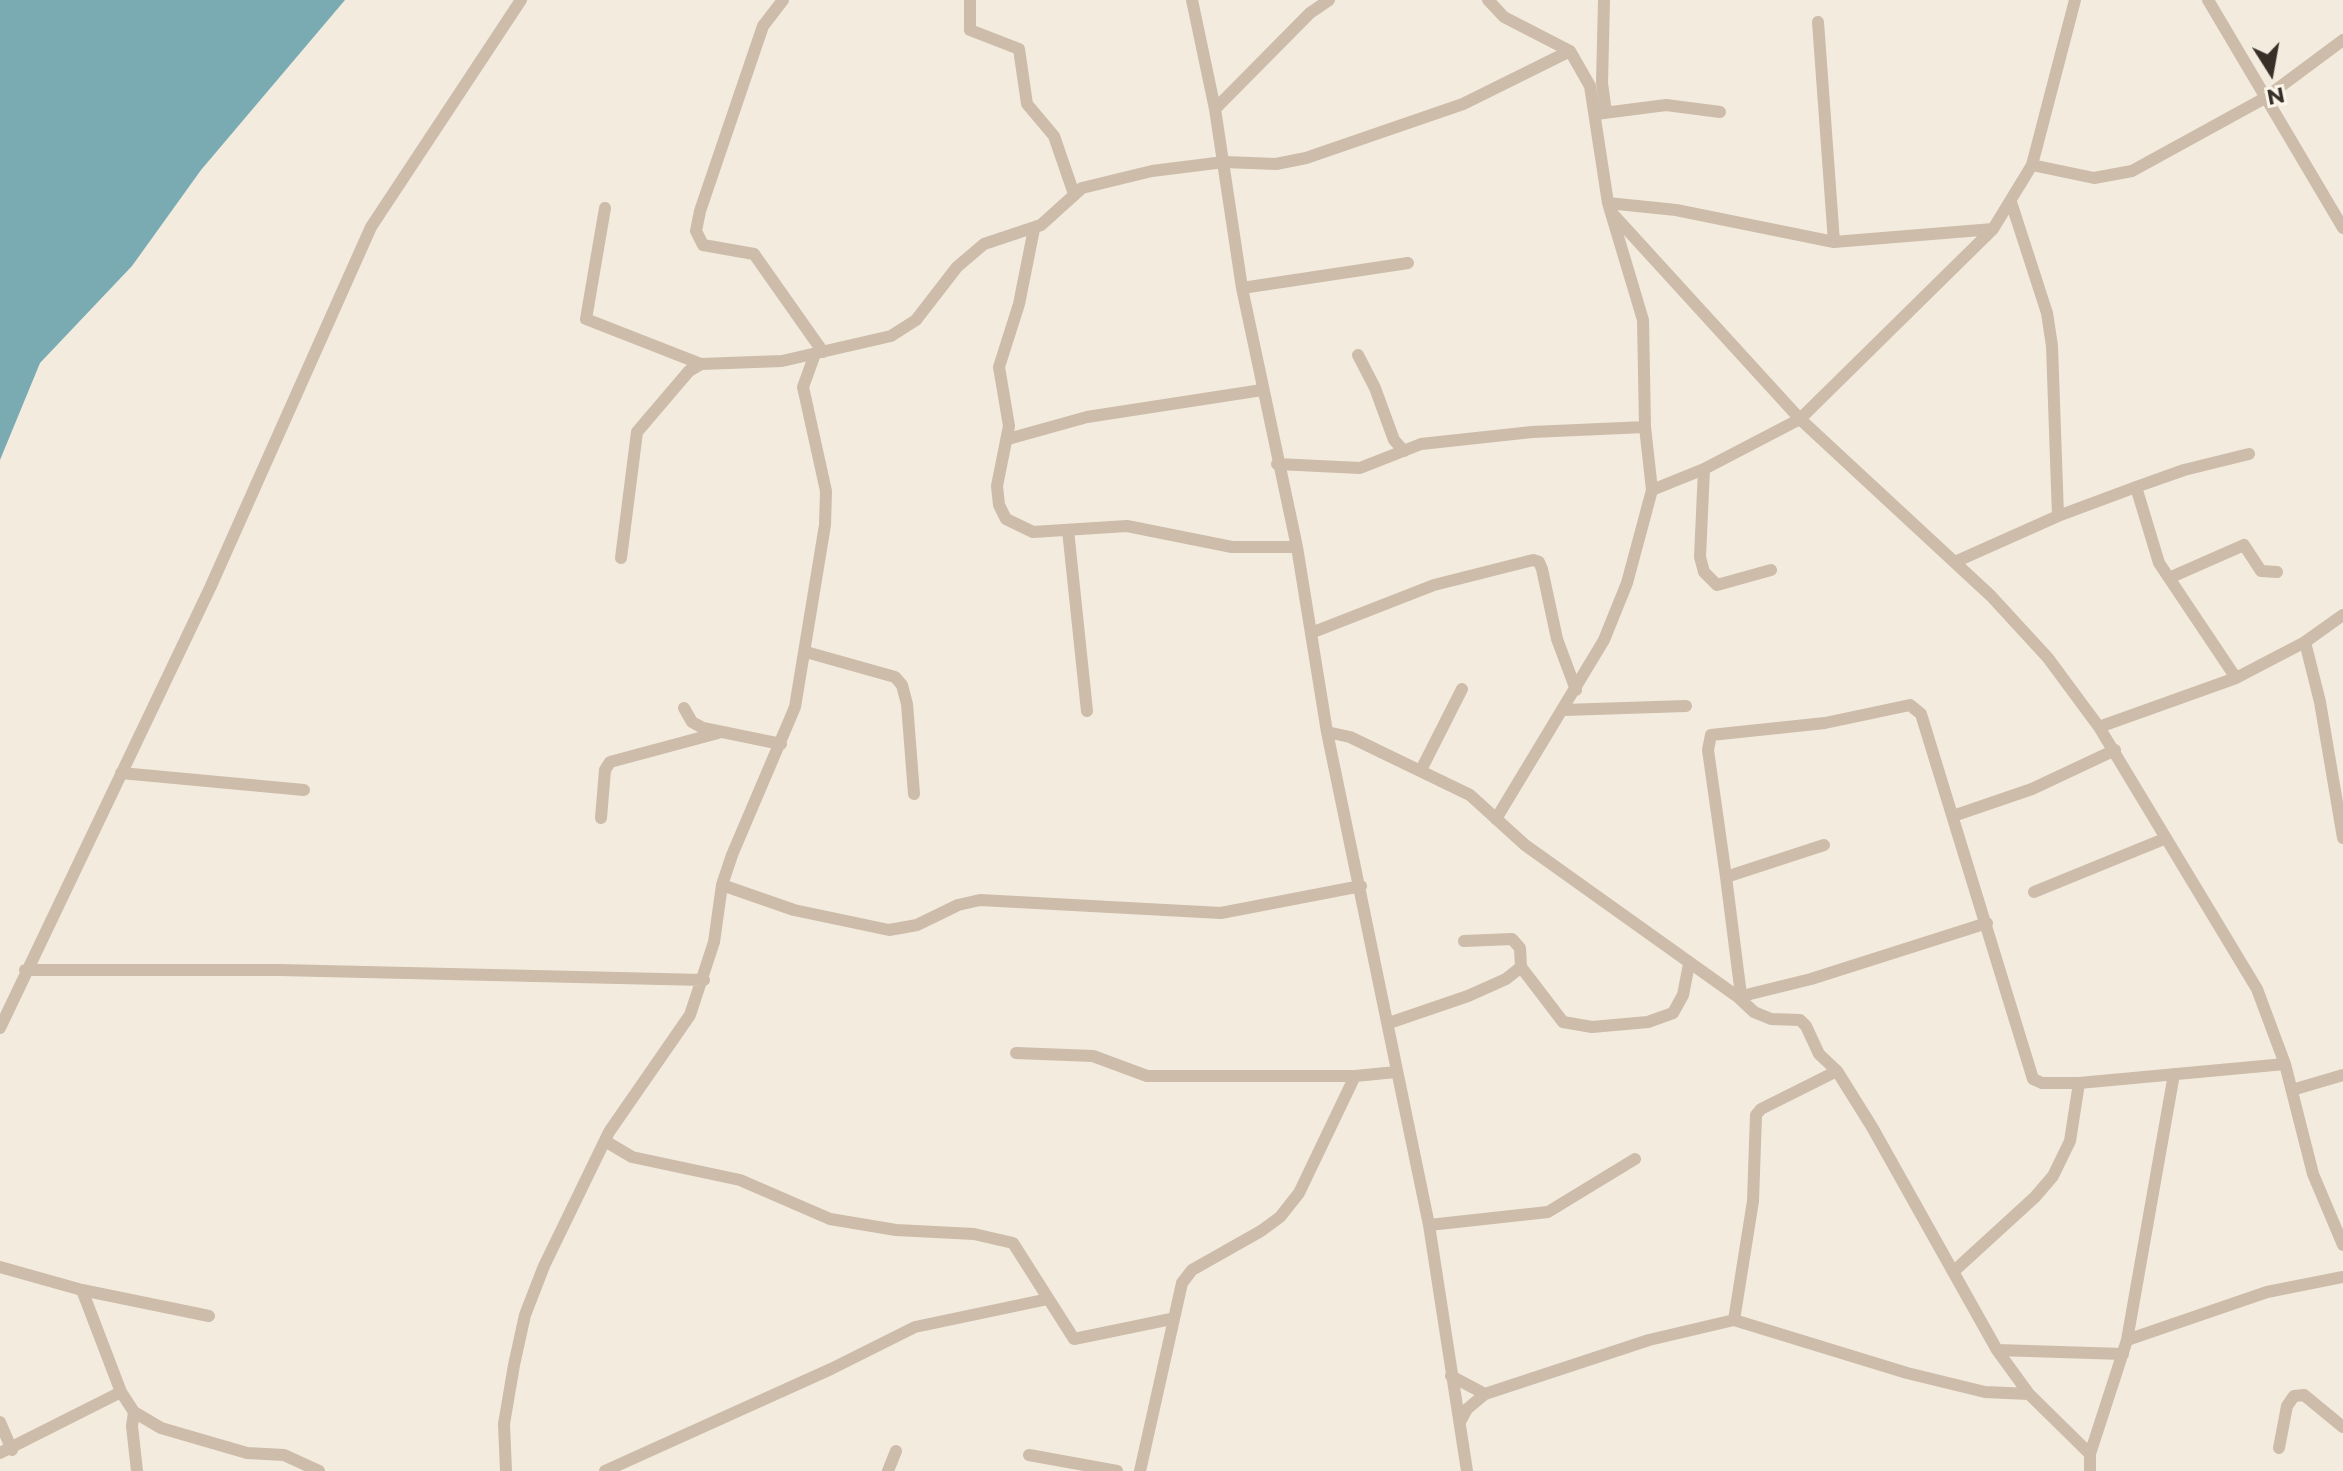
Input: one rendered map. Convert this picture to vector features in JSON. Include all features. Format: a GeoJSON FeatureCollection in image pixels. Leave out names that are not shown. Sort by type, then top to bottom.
{"type":"FeatureCollection","features":[{"type":"Feature","properties":{"kind":"street"},"geometry":{"type":"LineString","coordinates":[[0,1028],[25,970],[210,588],[371,227],[521,0]]}},
{"type":"Feature","properties":{"kind":"street"},"geometry":{"type":"LineString","coordinates":[[783,0],[763,26],[700,211],[696,231],[703,245],[754,254],[819,353]]}},
{"type":"Feature","properties":{"kind":"street"},"geometry":{"type":"LineString","coordinates":[[970,0],[970,30],[1019,49],[1027,104],[1054,136],[1074,194]]}},
{"type":"Feature","properties":{"kind":"street"},"geometry":{"type":"LineString","coordinates":[[1192,0],[1215,109],[1242,288],[1297,547],[1327,732],[1429,1225],[1467,1471]]}},
{"type":"Feature","properties":{"kind":"street"},"geometry":{"type":"LineString","coordinates":[[1215,109],[1310,13],[1329,0]]}},
{"type":"Feature","properties":{"kind":"street"},"geometry":{"type":"LineString","coordinates":[[1488,0],[1504,17],[1570,51],[1601,113]]}},
{"type":"Feature","properties":{"kind":"street"},"geometry":{"type":"LineString","coordinates":[[1496,819],[1576,690],[1619,609],[1652,490],[1645,427],[1643,320],[1610,208],[1601,113],[1604,0]]}},
{"type":"Feature","properties":{"kind":"street"},"geometry":{"type":"LineString","coordinates":[[1652,490],[1704,469],[1800,419],[1993,229],[2032,165],[2075,0]]}},
{"type":"Feature","properties":{"kind":"street"},"geometry":{"type":"LineString","coordinates":[[2208,0],[2343,228]]}},
{"type":"Feature","properties":{"kind":"street"},"geometry":{"type":"LineString","coordinates":[[1818,22],[1834,242]]}},
{"type":"Feature","properties":{"kind":"street"},"geometry":{"type":"LineString","coordinates":[[2032,165],[2094,178],[2132,171],[2265,98],[2343,40]]}},
{"type":"Feature","properties":{"kind":"street"},"geometry":{"type":"LineString","coordinates":[[605,208],[586,319],[701,364],[782,361],[906,329],[957,267],[984,244],[1034,229],[1082,188],[1124,176],[1224,162],[1276,164],[1326,152],[1463,104],[1570,51]]}},
{"type":"Feature","properties":{"kind":"street"},"geometry":{"type":"LineString","coordinates":[[1601,113],[1666,105],[1720,112]]}},
{"type":"Feature","properties":{"kind":"street"},"geometry":{"type":"LineString","coordinates":[[2011,202],[2047,313],[2052,346],[2058,516]]}},
{"type":"Feature","properties":{"kind":"street"},"geometry":{"type":"LineString","coordinates":[[1610,208],[1676,210],[1834,242],[1993,229]]}},
{"type":"Feature","properties":{"kind":"street"},"geometry":{"type":"LineString","coordinates":[[1610,208],[1800,419],[1896,511],[1957,561],[2048,658],[2099,727],[2257,989],[2285,1064],[2313,1174],[2343,1245]]}},
{"type":"Feature","properties":{"kind":"street"},"geometry":{"type":"LineString","coordinates":[[1034,229],[1019,304],[999,367],[1008,439],[997,486],[999,505],[1006,519],[1033,532],[1127,526],[1232,547],[1297,547]]}},
{"type":"Feature","properties":{"kind":"street"},"geometry":{"type":"LineString","coordinates":[[1242,288],[1408,263]]}},
{"type":"Feature","properties":{"kind":"street"},"geometry":{"type":"LineString","coordinates":[[506,1471],[504,1424],[525,1315],[544,1266],[605,1141],[690,1015],[704,980],[722,885],[732,855],[795,707],[825,525],[826,491],[803,387],[819,353]]}},
{"type":"Feature","properties":{"kind":"street"},"geometry":{"type":"LineString","coordinates":[[1358,355],[1375,388],[1394,440],[1404,451]]}},
{"type":"Feature","properties":{"kind":"street"},"geometry":{"type":"LineString","coordinates":[[621,558],[637,432],[689,371],[701,364]]}},
{"type":"Feature","properties":{"kind":"street"},"geometry":{"type":"LineString","coordinates":[[1008,439],[1087,417],[1262,390]]}},
{"type":"Feature","properties":{"kind":"street"},"geometry":{"type":"LineString","coordinates":[[1277,464],[1360,468],[1421,444],[1490,436],[1645,427]]}},
{"type":"Feature","properties":{"kind":"street"},"geometry":{"type":"LineString","coordinates":[[1957,561],[2058,516],[2136,487],[2184,470],[2249,454]]}},
{"type":"Feature","properties":{"kind":"street"},"geometry":{"type":"LineString","coordinates":[[1704,469],[1700,557],[1704,572],[1717,585],[1771,570]]}},
{"type":"Feature","properties":{"kind":"street"},"geometry":{"type":"LineString","coordinates":[[2136,487],[2154,551],[2236,678]]}},
{"type":"Feature","properties":{"kind":"street"},"geometry":{"type":"LineString","coordinates":[[1068,530],[1087,711]]}},
{"type":"Feature","properties":{"kind":"street"},"geometry":{"type":"LineString","coordinates":[[2169,578],[2244,545],[2261,571],[2277,572]]}},
{"type":"Feature","properties":{"kind":"street"},"geometry":{"type":"LineString","coordinates":[[1311,633],[1434,585],[1533,560],[1539,562],[1542,569],[1557,639],[1576,690]]}},
{"type":"Feature","properties":{"kind":"street"},"geometry":{"type":"LineString","coordinates":[[2099,727],[2236,678],[2305,642],[2343,615]]}},
{"type":"Feature","properties":{"kind":"street"},"geometry":{"type":"LineString","coordinates":[[2305,642],[2320,702],[2343,838]]}},
{"type":"Feature","properties":{"kind":"street"},"geometry":{"type":"LineString","coordinates":[[806,652],[895,677],[902,685],[907,704],[914,794]]}},
{"type":"Feature","properties":{"kind":"street"},"geometry":{"type":"LineString","coordinates":[[1421,770],[1462,689]]}},
{"type":"Feature","properties":{"kind":"street"},"geometry":{"type":"LineString","coordinates":[[1739,996],[1708,750],[1711,735],[1825,723],[1910,705],[1921,714],[1987,923],[2027,1069],[2033,1079],[2042,1083],[2079,1083],[2285,1064]]}},
{"type":"Feature","properties":{"kind":"street"},"geometry":{"type":"LineString","coordinates":[[1564,710],[1686,706]]}},
{"type":"Feature","properties":{"kind":"street"},"geometry":{"type":"LineString","coordinates":[[684,708],[692,722],[718,733],[781,744]]}},
{"type":"Feature","properties":{"kind":"street"},"geometry":{"type":"LineString","coordinates":[[1327,732],[1350,737],[1470,795],[1525,845],[1689,964],[1739,996],[1762,1016],[1800,1020],[1819,1054],[1837,1071],[1997,1350],[2029,1394],[2090,1454]]}},
{"type":"Feature","properties":{"kind":"street"},"geometry":{"type":"LineString","coordinates":[[601,818],[605,770],[610,762],[718,733]]}},
{"type":"Feature","properties":{"kind":"street"},"geometry":{"type":"LineString","coordinates":[[1953,816],[2032,789],[2115,750]]}},
{"type":"Feature","properties":{"kind":"street"},"geometry":{"type":"LineString","coordinates":[[121,773],[304,790]]}},
{"type":"Feature","properties":{"kind":"street"},"geometry":{"type":"LineString","coordinates":[[2034,892],[2164,839]]}},
{"type":"Feature","properties":{"kind":"street"},"geometry":{"type":"LineString","coordinates":[[1726,877],[1824,845]]}},
{"type":"Feature","properties":{"kind":"street"},"geometry":{"type":"LineString","coordinates":[[722,885],[794,910],[889,930],[917,925],[958,905],[980,900],[1221,913],[1361,886]]}},
{"type":"Feature","properties":{"kind":"street"},"geometry":{"type":"LineString","coordinates":[[1739,996],[1811,979],[1987,923]]}},
{"type":"Feature","properties":{"kind":"street"},"geometry":{"type":"LineString","coordinates":[[1464,941],[1512,939],[1520,948],[1521,967],[1563,1022],[1592,1027],[1648,1022],[1673,1013],[1683,995],[1689,964]]}},
{"type":"Feature","properties":{"kind":"street"},"geometry":{"type":"LineString","coordinates":[[1389,1023],[1468,996],[1506,979],[1521,967]]}},
{"type":"Feature","properties":{"kind":"street"},"geometry":{"type":"LineString","coordinates":[[25,970],[311,970],[704,980]]}},
{"type":"Feature","properties":{"kind":"street"},"geometry":{"type":"LineString","coordinates":[[1016,1053],[1093,1056],[1147,1076],[1355,1076],[1396,1072]]}},
{"type":"Feature","properties":{"kind":"street"},"geometry":{"type":"LineString","coordinates":[[1734,1320],[1753,1201],[1756,1115],[1761,1109],[1837,1071]]}},
{"type":"Feature","properties":{"kind":"street"},"geometry":{"type":"LineString","coordinates":[[2090,1471],[2090,1454],[2127,1340],[2174,1074]]}},
{"type":"Feature","properties":{"kind":"street"},"geometry":{"type":"LineString","coordinates":[[2292,1090],[2343,1075]]}},
{"type":"Feature","properties":{"kind":"street"},"geometry":{"type":"LineString","coordinates":[[1140,1471],[1171,1319],[1182,1283],[1192,1270],[1280,1217],[1299,1193],[1355,1076]]}},
{"type":"Feature","properties":{"kind":"street"},"geometry":{"type":"LineString","coordinates":[[1953,1272],[2035,1197],[2053,1176],[2070,1141],[2079,1083]]}},
{"type":"Feature","properties":{"kind":"street"},"geometry":{"type":"LineString","coordinates":[[605,1141],[632,1157],[740,1180],[830,1219],[896,1230],[974,1234],[1013,1243],[1074,1339],[1171,1319]]}},
{"type":"Feature","properties":{"kind":"street"},"geometry":{"type":"LineString","coordinates":[[1429,1225],[1548,1212],[1635,1159]]}},
{"type":"Feature","properties":{"kind":"street"},"geometry":{"type":"LineString","coordinates":[[0,1267],[82,1290],[209,1316]]}},
{"type":"Feature","properties":{"kind":"street"},"geometry":{"type":"LineString","coordinates":[[2127,1340],[2267,1292],[2343,1277]]}},
{"type":"Feature","properties":{"kind":"street"},"geometry":{"type":"LineString","coordinates":[[82,1290],[121,1392],[134,1412],[161,1428],[247,1453],[284,1455],[319,1471]]}},
{"type":"Feature","properties":{"kind":"street"},"geometry":{"type":"LineString","coordinates":[[605,1471],[831,1369],[915,1327],[1048,1299]]}},
{"type":"Feature","properties":{"kind":"street"},"geometry":{"type":"LineString","coordinates":[[1460,1422],[1467,1409],[1485,1394],[1649,1340],[1734,1320],[1907,1373],[1985,1392],[2029,1394]]}},
{"type":"Feature","properties":{"kind":"street"},"geometry":{"type":"LineString","coordinates":[[1997,1350],[2123,1354]]}},
{"type":"Feature","properties":{"kind":"street"},"geometry":{"type":"LineString","coordinates":[[1451,1376],[1485,1394]]}},
{"type":"Feature","properties":{"kind":"street"},"geometry":{"type":"LineString","coordinates":[[0,1422],[6,1451],[121,1392]]}},
{"type":"Feature","properties":{"kind":"street"},"geometry":{"type":"LineString","coordinates":[[2279,1448],[2287,1406],[2294,1396],[2304,1395],[2343,1427]]}},
{"type":"Feature","properties":{"kind":"street"},"geometry":{"type":"LineString","coordinates":[[134,1412],[132,1426],[137,1471]]}},
{"type":"Feature","properties":{"kind":"street"},"geometry":{"type":"LineString","coordinates":[[888,1471],[896,1451]]}},
{"type":"Feature","properties":{"kind":"street"},"geometry":{"type":"LineString","coordinates":[[1029,1455],[1117,1471]]}},
{"type":"Feature","properties":{"kind":"water"},"geometry":{"type":"Polygon","coordinates":[[[0,0],[345,0],[201,170],[132,266],[40,363],[0,460],[0,0]]]}}]}
